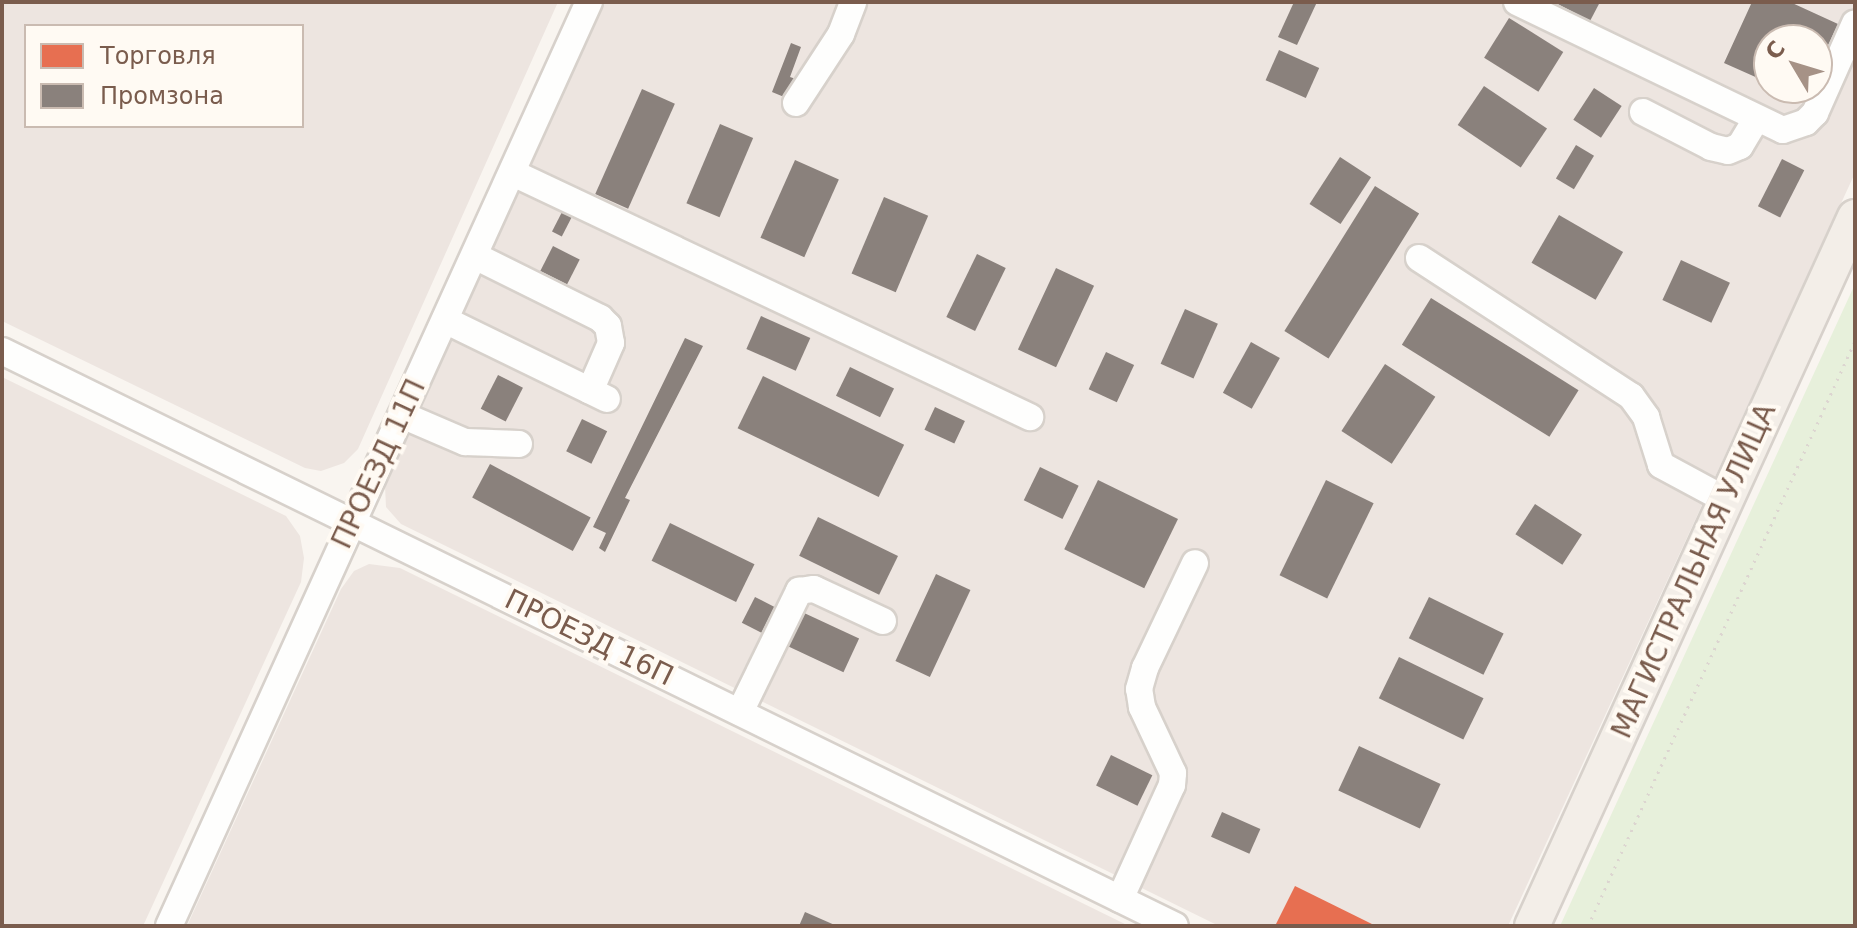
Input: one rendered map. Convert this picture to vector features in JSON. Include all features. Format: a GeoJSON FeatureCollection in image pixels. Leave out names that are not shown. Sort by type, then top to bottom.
{"type":"FeatureCollection","features":[{"type":"Feature","properties":{"kind":"main road","name":"МАГИСТРАЛЬНАЯ УЛИЦА"},"geometry":{"type":"LineString","coordinates":[[1532,926],[1855,217]]}},
{"type":"Feature","properties":{"kind":"street","name":"ПРОЕЗД 11П"},"geometry":{"type":"LineString","coordinates":[[169,926],[589,2]]}},
{"type":"Feature","properties":{"kind":"street"},"geometry":{"type":"LineString","coordinates":[[796,103],[841,34],[853,2]]}},
{"type":"Feature","properties":{"kind":"street"},"geometry":{"type":"LineString","coordinates":[[1517,2],[1783,130],[1806,122],[1815,113],[1855,23]]}},
{"type":"Feature","properties":{"kind":"street"},"geometry":{"type":"LineString","coordinates":[[1643,112],[1711,147],[1728,151],[1740,146],[1756,119]]}},
{"type":"Feature","properties":{"kind":"street"},"geometry":{"type":"LineString","coordinates":[[513,173],[1030,417]]}},
{"type":"Feature","properties":{"kind":"street"},"geometry":{"type":"LineString","coordinates":[[445,320],[598,395],[611,343],[608,326],[600,318],[475,256]]}},
{"type":"Feature","properties":{"kind":"street"},"geometry":{"type":"LineString","coordinates":[[1419,258],[1631,396],[1646,417],[1661,465],[1726,500]]}},
{"type":"Feature","properties":{"kind":"street","name":"ПРОЕЗД 16П"},"geometry":{"type":"LineString","coordinates":[[2,351],[1175,926]]}},
{"type":"Feature","properties":{"kind":"street"},"geometry":{"type":"LineString","coordinates":[[402,415],[465,442],[519,444]]}},
{"type":"Feature","properties":{"kind":"street"},"geometry":{"type":"LineString","coordinates":[[1120,899],[1172,785],[1173,773],[1142,707],[1139,689],[1145,668],[1195,563]]}},
{"type":"Feature","properties":{"kind":"street"},"geometry":{"type":"LineString","coordinates":[[740,712],[799,591],[814,589],[883,621]]}},
{"type":"Feature","properties":{"kind":"path"},"geometry":{"type":"LineString","coordinates":[[1588,926],[1855,341]]}},
{"type":"Feature","properties":{"kind":"shaded area"},"geometry":{"type":"Polygon","coordinates":[[[2,2],[558,2],[358,449],[344,463],[321,471],[305,468],[2,321],[2,2]]]}},
{"type":"Feature","properties":{"kind":"shaded area"},"geometry":{"type":"Polygon","coordinates":[[[604,2],[1855,2],[1855,173],[1508,926],[1219,926],[401,524],[386,507],[385,486],[604,2]]]}},
{"type":"Feature","properties":{"kind":"shaded area"},"geometry":{"type":"Polygon","coordinates":[[[2,377],[286,516],[300,536],[304,558],[301,582],[143,926],[2,926],[2,377]]]}},
{"type":"Feature","properties":{"kind":"shaded area"},"geometry":{"type":"Polygon","coordinates":[[[369,564],[400,568],[1129,926],[187,926],[341,589],[354,571],[369,564]]]}},
{"type":"Feature","properties":{"kind":"green space"},"geometry":{"type":"Polygon","coordinates":[[[1855,284],[1855,926],[1560,926],[1855,284]]]}},
{"type":"Feature","properties":{"kind":"building: Торговля"},"geometry":{"type":"Polygon","coordinates":[[[1295,886],[1376,926],[1275,926],[1295,886]]]}},
{"type":"Feature","properties":{"kind":"building: Промзона"},"geometry":{"type":"Polygon","coordinates":[[[1294,2],[1317,2],[1297,45],[1278,37],[1294,2]]]}},
{"type":"Feature","properties":{"kind":"building: Промзона"},"geometry":{"type":"Polygon","coordinates":[[[1554,2],[1600,2],[1590,21],[1554,2]]]}},
{"type":"Feature","properties":{"kind":"building: Промзона"},"geometry":{"type":"Polygon","coordinates":[[[1752,2],[1790,2],[1838,24],[1833,35],[1833,24],[1753,24],[1753,76],[1724,63],[1752,2]]]}},
{"type":"Feature","properties":{"kind":"building: Промзона"},"geometry":{"type":"Polygon","coordinates":[[[1509,18],[1563,52],[1538,92],[1484,58],[1509,18]]]}},
{"type":"Feature","properties":{"kind":"building: Промзона"},"geometry":{"type":"Polygon","coordinates":[[[791,43],[801,47],[790,77],[796,79],[789,99],[772,92],[791,43]]]}},
{"type":"Feature","properties":{"kind":"building: Промзона"},"geometry":{"type":"Polygon","coordinates":[[[1279,50],[1319,68],[1306,98],[1266,80],[1279,50]]]}},
{"type":"Feature","properties":{"kind":"building: Промзона"},"geometry":{"type":"Polygon","coordinates":[[[1484,86],[1547,128],[1521,167],[1458,125],[1484,86]]]}},
{"type":"Feature","properties":{"kind":"building: Промзона"},"geometry":{"type":"Polygon","coordinates":[[[1594,88],[1622,106],[1601,138],[1573,120],[1594,88]]]}},
{"type":"Feature","properties":{"kind":"building: Промзона"},"geometry":{"type":"Polygon","coordinates":[[[642,89],[675,104],[628,209],[595,194],[642,89]]]}},
{"type":"Feature","properties":{"kind":"building: Промзона"},"geometry":{"type":"Polygon","coordinates":[[[720,124],[753,138],[720,217],[686,203],[720,124]]]}},
{"type":"Feature","properties":{"kind":"building: Промзона"},"geometry":{"type":"Polygon","coordinates":[[[1576,145],[1594,156],[1574,189],[1556,178],[1576,145]]]}},
{"type":"Feature","properties":{"kind":"building: Промзона"},"geometry":{"type":"Polygon","coordinates":[[[1340,157],[1371,177],[1341,224],[1310,204],[1340,157]]]}},
{"type":"Feature","properties":{"kind":"building: Промзона"},"geometry":{"type":"Polygon","coordinates":[[[1782,159],[1804,170],[1780,218],[1758,206],[1782,159]]]}},
{"type":"Feature","properties":{"kind":"building: Промзона"},"geometry":{"type":"Polygon","coordinates":[[[795,160],[839,180],[804,257],[760,238],[795,160]]]}},
{"type":"Feature","properties":{"kind":"building: Промзона"},"geometry":{"type":"Polygon","coordinates":[[[1375,186],[1419,214],[1328,359],[1284,331],[1375,186]]]}},
{"type":"Feature","properties":{"kind":"building: Промзона"},"geometry":{"type":"Polygon","coordinates":[[[884,197],[928,216],[896,292],[852,273],[884,197]]]}},
{"type":"Feature","properties":{"kind":"building: Промзона"},"geometry":{"type":"Polygon","coordinates":[[[562,212],[572,217],[562,237],[552,232],[562,212]]]}},
{"type":"Feature","properties":{"kind":"building: Промзона"},"geometry":{"type":"Polygon","coordinates":[[[1559,215],[1623,252],[1596,300],[1532,263],[1559,215]]]}},
{"type":"Feature","properties":{"kind":"building: Промзона"},"geometry":{"type":"Polygon","coordinates":[[[553,246],[580,260],[567,285],[540,271],[553,246]]]}},
{"type":"Feature","properties":{"kind":"building: Промзона"},"geometry":{"type":"Polygon","coordinates":[[[977,254],[1006,268],[975,331],[946,317],[977,254]]]}},
{"type":"Feature","properties":{"kind":"building: Промзона"},"geometry":{"type":"Polygon","coordinates":[[[1681,260],[1730,283],[1711,323],[1662,300],[1681,260]]]}},
{"type":"Feature","properties":{"kind":"building: Промзона"},"geometry":{"type":"Polygon","coordinates":[[[1056,268],[1094,286],[1056,367],[1018,350],[1056,268]]]}},
{"type":"Feature","properties":{"kind":"building: Промзона"},"geometry":{"type":"Polygon","coordinates":[[[1431,298],[1579,390],[1549,437],[1402,345],[1431,298]]]}},
{"type":"Feature","properties":{"kind":"building: Промзона"},"geometry":{"type":"Polygon","coordinates":[[[1185,309],[1218,324],[1193,378],[1161,364],[1185,309]]]}},
{"type":"Feature","properties":{"kind":"building: Промзона"},"geometry":{"type":"Polygon","coordinates":[[[761,316],[810,338],[796,371],[746,349],[761,316]]]}},
{"type":"Feature","properties":{"kind":"building: Промзона"},"geometry":{"type":"Polygon","coordinates":[[[685,338],[703,346],[625,498],[630,500],[605,552],[599,548],[606,533],[593,527],[685,338]]]}},
{"type":"Feature","properties":{"kind":"building: Промзона"},"geometry":{"type":"Polygon","coordinates":[[[1251,342],[1280,358],[1252,409],[1223,393],[1251,342]]]}},
{"type":"Feature","properties":{"kind":"building: Промзона"},"geometry":{"type":"Polygon","coordinates":[[[1106,352],[1134,365],[1117,402],[1089,389],[1106,352]]]}},
{"type":"Feature","properties":{"kind":"building: Промзона"},"geometry":{"type":"Polygon","coordinates":[[[1385,364],[1435,397],[1392,464],[1341,431],[1385,364]]]}},
{"type":"Feature","properties":{"kind":"building: Промзона"},"geometry":{"type":"Polygon","coordinates":[[[850,367],[894,388],[880,417],[836,396],[850,367]]]}},
{"type":"Feature","properties":{"kind":"building: Промзона"},"geometry":{"type":"Polygon","coordinates":[[[498,375],[523,388],[506,422],[481,409],[498,375]]]}},
{"type":"Feature","properties":{"kind":"building: Промзона"},"geometry":{"type":"Polygon","coordinates":[[[763,376],[904,445],[879,497],[738,428],[763,376]]]}},
{"type":"Feature","properties":{"kind":"building: Промзона"},"geometry":{"type":"Polygon","coordinates":[[[935,407],[965,421],[954,444],[924,430],[935,407]]]}},
{"type":"Feature","properties":{"kind":"building: Промзона"},"geometry":{"type":"Polygon","coordinates":[[[582,419],[607,431],[591,464],[566,451],[582,419]]]}},
{"type":"Feature","properties":{"kind":"building: Промзона"},"geometry":{"type":"Polygon","coordinates":[[[490,464],[591,518],[573,551],[472,498],[490,464]]]}},
{"type":"Feature","properties":{"kind":"building: Промзона"},"geometry":{"type":"Polygon","coordinates":[[[1040,467],[1079,486],[1062,519],[1024,500],[1040,467]]]}},
{"type":"Feature","properties":{"kind":"building: Промзона"},"geometry":{"type":"Polygon","coordinates":[[[1098,480],[1178,519],[1144,588],[1064,549],[1098,480]]]}},
{"type":"Feature","properties":{"kind":"building: Промзона"},"geometry":{"type":"Polygon","coordinates":[[[1326,480],[1374,503],[1327,599],[1280,575],[1326,480]]]}},
{"type":"Feature","properties":{"kind":"building: Промзона"},"geometry":{"type":"Polygon","coordinates":[[[1535,504],[1582,534],[1562,565],[1515,534],[1535,504]]]}},
{"type":"Feature","properties":{"kind":"building: Промзона"},"geometry":{"type":"Polygon","coordinates":[[[818,517],[898,556],[879,595],[799,556],[818,517]]]}},
{"type":"Feature","properties":{"kind":"building: Промзона"},"geometry":{"type":"Polygon","coordinates":[[[670,523],[754,564],[736,602],[652,561],[670,523]]]}},
{"type":"Feature","properties":{"kind":"building: Промзона"},"geometry":{"type":"Polygon","coordinates":[[[936,574],[970,590],[930,677],[895,661],[936,574]]]}},
{"type":"Feature","properties":{"kind":"building: Промзона"},"geometry":{"type":"Polygon","coordinates":[[[755,597],[775,607],[761,633],[742,623],[755,597]]]}},
{"type":"Feature","properties":{"kind":"building: Промзона"},"geometry":{"type":"Polygon","coordinates":[[[1429,597],[1504,633],[1483,675],[1409,638],[1429,597]]]}},
{"type":"Feature","properties":{"kind":"building: Промзона"},"geometry":{"type":"Polygon","coordinates":[[[802,612],[859,639],[843,672],[786,646],[802,612]]]}},
{"type":"Feature","properties":{"kind":"building: Промзона"},"geometry":{"type":"Polygon","coordinates":[[[1399,657],[1483,698],[1463,740],[1379,698],[1399,657]]]}},
{"type":"Feature","properties":{"kind":"building: Промзона"},"geometry":{"type":"Polygon","coordinates":[[[1359,746],[1441,784],[1420,828],[1338,790],[1359,746]]]}},
{"type":"Feature","properties":{"kind":"building: Промзона"},"geometry":{"type":"Polygon","coordinates":[[[1111,755],[1152,775],[1137,806],[1096,786],[1111,755]]]}},
{"type":"Feature","properties":{"kind":"building: Промзона"},"geometry":{"type":"Polygon","coordinates":[[[1222,812],[1260,829],[1249,854],[1211,837],[1222,812]]]}},
{"type":"Feature","properties":{"kind":"building: Промзона"},"geometry":{"type":"Polygon","coordinates":[[[805,912],[837,926],[799,926],[805,912]]]}}]}
